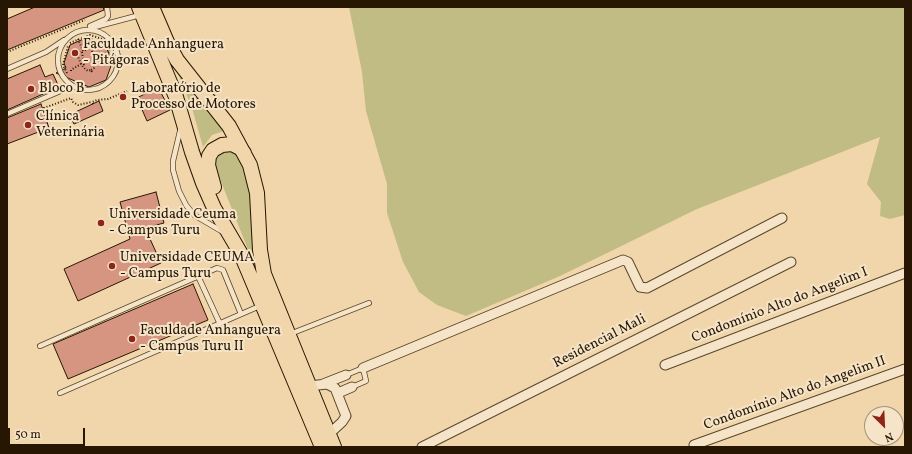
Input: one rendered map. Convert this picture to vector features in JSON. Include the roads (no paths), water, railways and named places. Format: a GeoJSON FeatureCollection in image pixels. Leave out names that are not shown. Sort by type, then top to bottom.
{"type":"FeatureCollection","features":[{"type":"Feature","properties":{"kind":"main road"},"geometry":{"type":"LineString","coordinates":[[144,9],[176,98],[203,184],[214,208],[241,254],[322,447]]}},
{"type":"Feature","properties":{"kind":"main road"},"geometry":{"type":"LineString","coordinates":[[144,9],[167,42],[177,60],[229,126],[246,156],[253,173],[257,193],[260,250],[264,274],[334,447]]}},
{"type":"Feature","properties":{"kind":"main road"},"geometry":{"type":"LineString","coordinates":[[231,236],[208,171],[208,160],[213,150],[227,144],[236,146],[246,156]]}},
{"type":"Feature","properties":{"kind":"street"},"geometry":{"type":"LineString","coordinates":[[362,368],[623,260],[628,262],[640,286],[646,288],[782,218]]}},
{"type":"Feature","properties":{"kind":"street","name":"Residencial Mali"},"geometry":{"type":"LineString","coordinates":[[422,447],[791,262]]}},
{"type":"Feature","properties":{"kind":"street","name":"Condomínio Alto do Angelim I"},"geometry":{"type":"LineString","coordinates":[[665,365],[905,273]]}},
{"type":"Feature","properties":{"kind":"street","name":"Condomínio Alto do Angelim II"},"geometry":{"type":"LineString","coordinates":[[694,445],[905,369]]}},
{"type":"Feature","properties":{"kind":"street"},"geometry":{"type":"LineString","coordinates":[[309,386],[323,384],[346,375]]}},
{"type":"Feature","properties":{"kind":"street"},"geometry":{"type":"LineString","coordinates":[[323,384],[333,386],[338,394],[346,416],[342,422],[329,434]]}},
{"type":"Feature","properties":{"kind":"street"},"geometry":{"type":"LineString","coordinates":[[338,394],[352,388]]}},
{"type":"Feature","properties":{"kind":"lane"},"geometry":{"type":"LineString","coordinates":[[7,69],[46,52],[70,36],[106,19],[108,16],[106,7]]}},
{"type":"Feature","properties":{"kind":"lane"},"geometry":{"type":"LineString","coordinates":[[81,31],[129,19],[144,9]]}},
{"type":"Feature","properties":{"kind":"lane"},"geometry":{"type":"LineString","coordinates":[[70,36],[59,51],[58,64],[62,76],[72,86],[86,91],[101,88],[112,79],[118,66],[118,51],[112,40],[95,30],[81,31]]}},
{"type":"Feature","properties":{"kind":"lane"},"geometry":{"type":"LineString","coordinates":[[7,114],[72,86]]}},
{"type":"Feature","properties":{"kind":"lane"},"geometry":{"type":"LineString","coordinates":[[183,119],[176,140],[173,161],[173,170],[180,192],[186,205],[197,218],[231,236]]}},
{"type":"Feature","properties":{"kind":"lane"},"geometry":{"type":"LineString","coordinates":[[40,346],[217,268],[222,270],[241,314]]}},
{"type":"Feature","properties":{"kind":"lane"},"geometry":{"type":"LineString","coordinates":[[198,276],[220,324]]}},
{"type":"Feature","properties":{"kind":"lane"},"geometry":{"type":"LineString","coordinates":[[288,334],[369,303]]}},
{"type":"Feature","properties":{"kind":"lane"},"geometry":{"type":"LineString","coordinates":[[60,393],[262,305]]}},
{"type":"Feature","properties":{"kind":"lane"},"geometry":{"type":"LineString","coordinates":[[346,375],[362,368],[366,381],[352,388]]}},
{"type":"Feature","properties":{"kind":"place","name":"Faculdade Anhanguera - Pitágoras"},"geometry":{"type":"Point","coordinates":[75,53]}},
{"type":"Feature","properties":{"kind":"place","name":"Bloco B"},"geometry":{"type":"Point","coordinates":[31,89]}},
{"type":"Feature","properties":{"kind":"place","name":"Laboratório de Processo de Motores"},"geometry":{"type":"Point","coordinates":[123,97]}},
{"type":"Feature","properties":{"kind":"place","name":"Clínica Veterinária"},"geometry":{"type":"Point","coordinates":[28,125]}},
{"type":"Feature","properties":{"kind":"place","name":"Universidade Ceuma - Campus Turu"},"geometry":{"type":"Point","coordinates":[101,223]}},
{"type":"Feature","properties":{"kind":"place","name":"Universidade CEUMA - Campus Turu"},"geometry":{"type":"Point","coordinates":[112,266]}},
{"type":"Feature","properties":{"kind":"place","name":"Faculdade Anhanguera - Campus Turu II"},"geometry":{"type":"Point","coordinates":[132,339]}}]}
